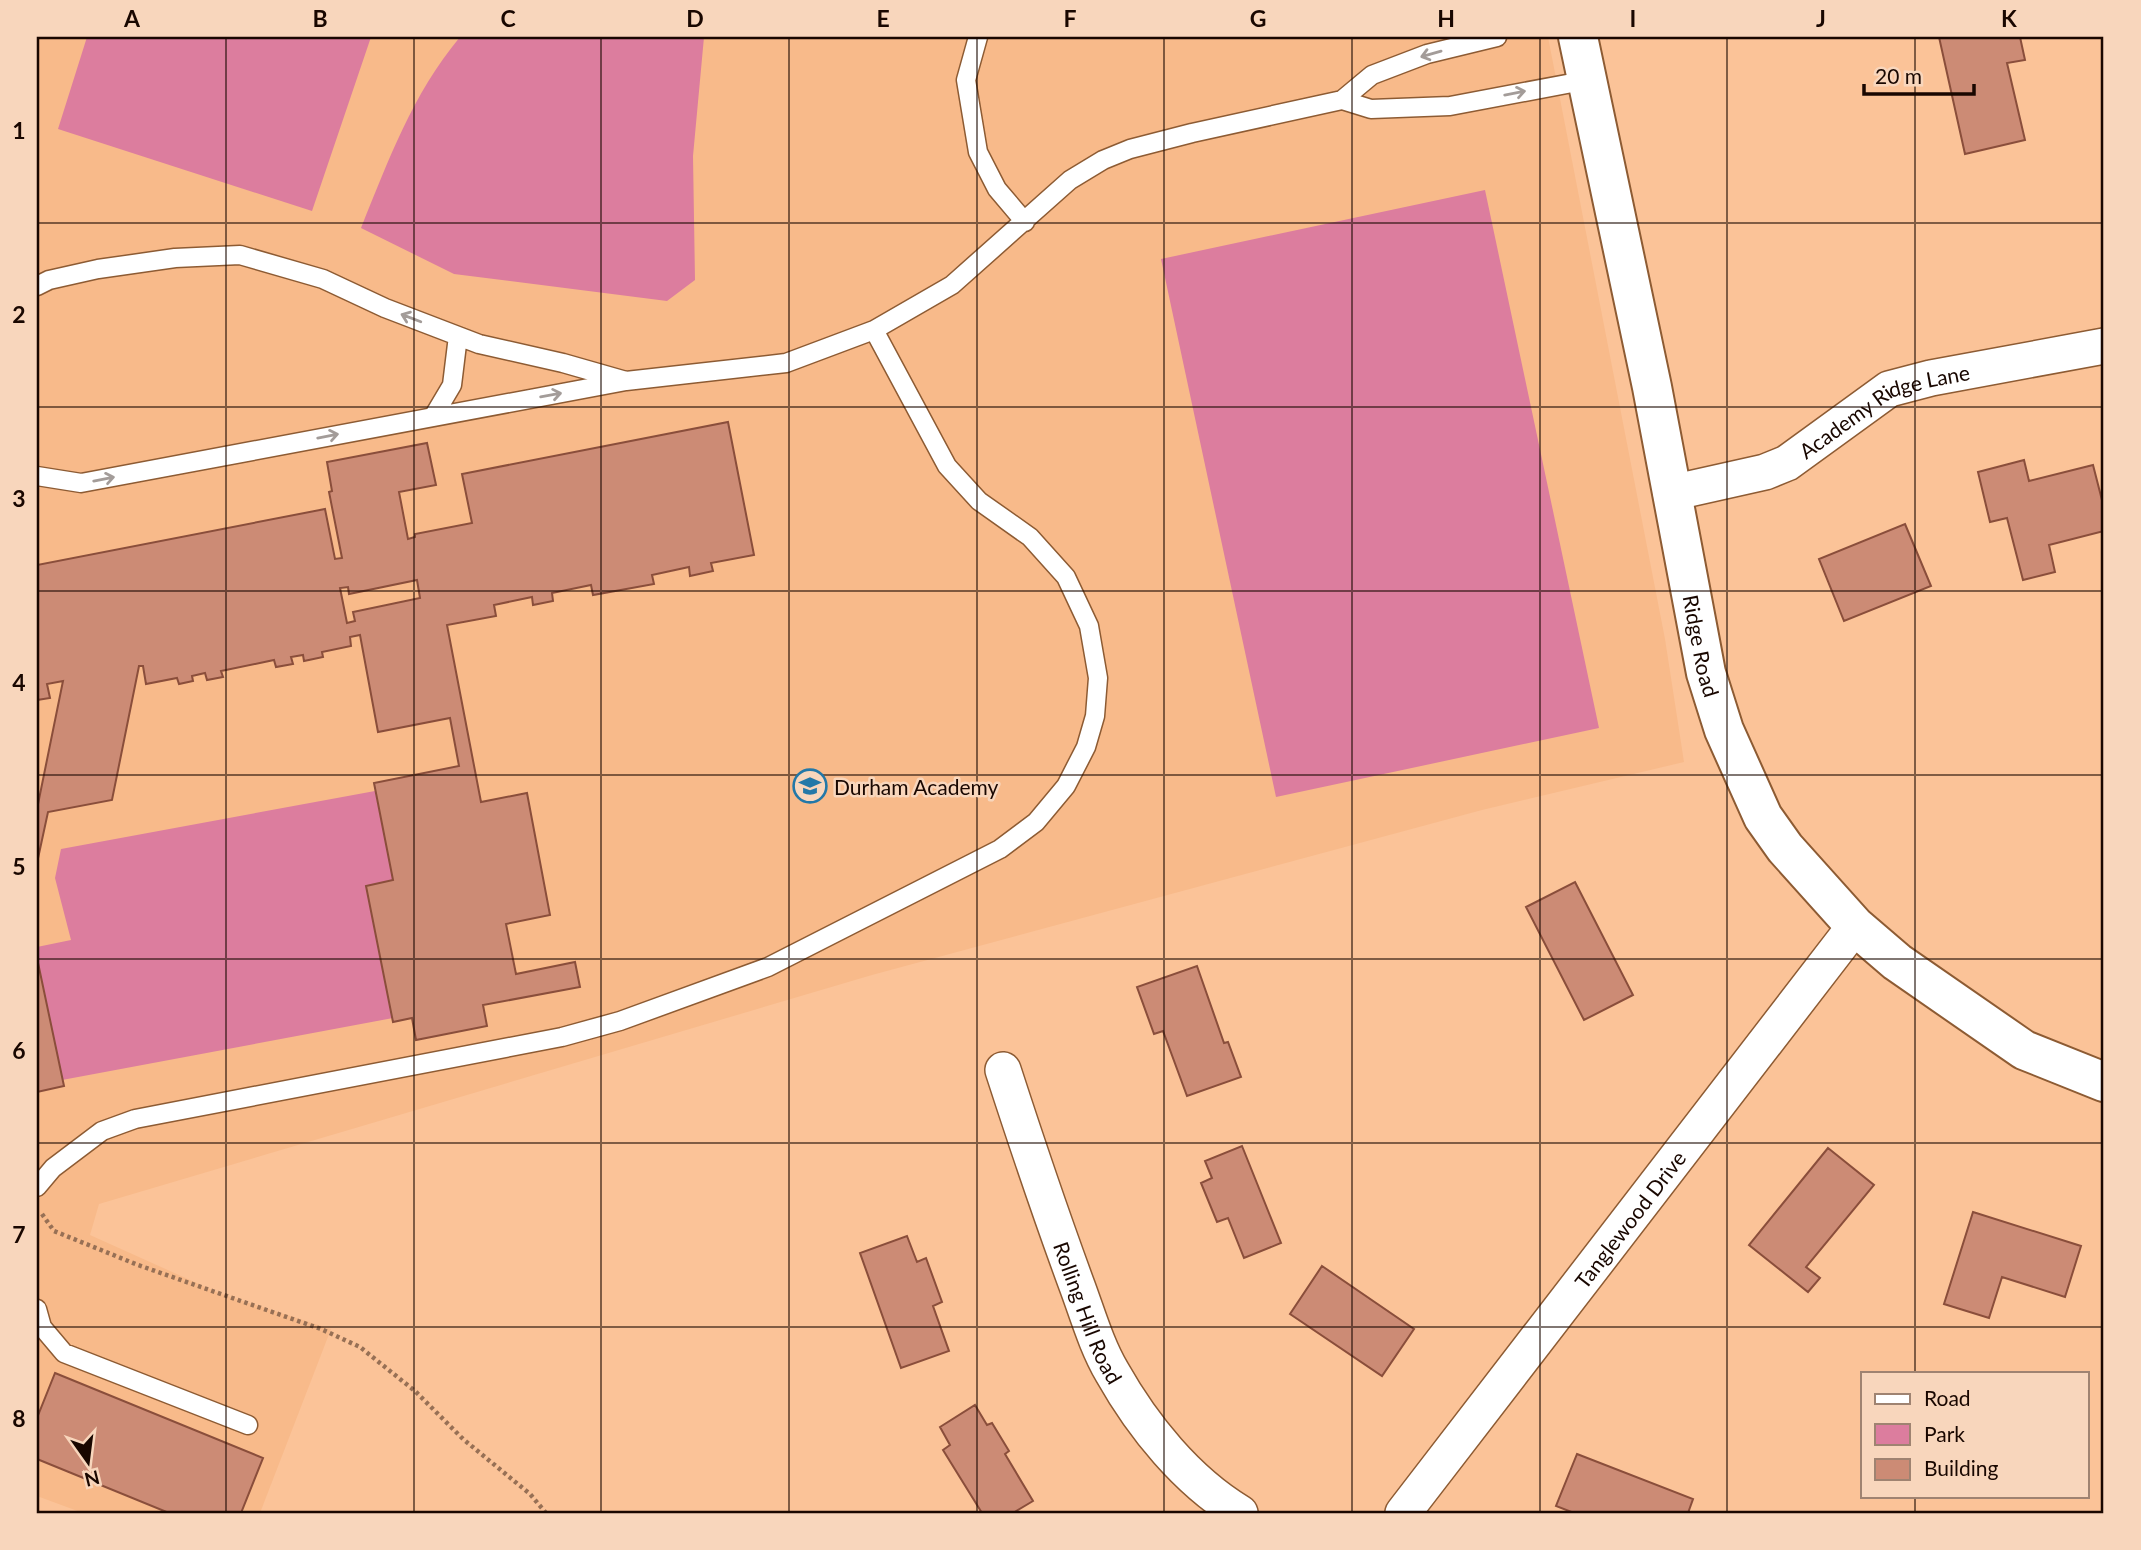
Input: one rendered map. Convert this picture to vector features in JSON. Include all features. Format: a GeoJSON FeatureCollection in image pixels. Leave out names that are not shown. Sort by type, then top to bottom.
{"type":"FeatureCollection","features":[{"type":"Feature","properties":{"kind":"street","name":"Ridge Road"},"geometry":{"type":"LineString","coordinates":[[1578,37],[1652,387],[1706,673],[1742,776],[1763,817],[1785,848],[1856,926],[1898,962],[2024,1050],[2104,1082]]}},
{"type":"Feature","properties":{"kind":"street","name":"Academy Ridge Lane"},"geometry":{"type":"LineString","coordinates":[[1671,493],[1765,472],[1787,463],[1889,389],[1931,378],[2104,346]]}},
{"type":"Feature","properties":{"kind":"street","name":"Tanglewood Drive"},"geometry":{"type":"LineString","coordinates":[[1403,1513],[1856,926]]}},
{"type":"Feature","properties":{"kind":"street","name":"Rolling Hill Road"},"geometry":{"type":"LineString","coordinates":[[1003,1070],[1053,1221],[1110,1371],[1138,1412],[1182,1465],[1214,1498],[1240,1513]]}},
{"type":"Feature","properties":{"kind":"lane"},"geometry":{"type":"LineString","coordinates":[[978,37],[967,80],[978,152],[997,189],[1025,222]]}},
{"type":"Feature","properties":{"kind":"lane"},"geometry":{"type":"LineString","coordinates":[[37,476],[81,483],[626,381],[786,363],[874,330],[952,285],[1070,180],[1103,160],[1130,149],[1342,100],[1372,75],[1427,54],[1497,37]]}},
{"type":"Feature","properties":{"kind":"lane"},"geometry":{"type":"LineString","coordinates":[[1342,100],[1371,109],[1450,106],[1588,80]]}},
{"type":"Feature","properties":{"kind":"lane"},"geometry":{"type":"LineString","coordinates":[[37,286],[49,280],[97,269],[174,258],[240,255],[323,279],[385,308],[480,344],[626,381]]}},
{"type":"Feature","properties":{"kind":"lane"},"geometry":{"type":"LineString","coordinates":[[37,1187],[52,1168],[102,1131],[135,1119],[562,1037],[620,1021],[768,967],[1000,849],[1036,822],[1066,786],[1086,747],[1095,716],[1098,678],[1089,626],[1066,577],[1030,537],[979,501],[947,466],[874,330]]}},
{"type":"Feature","properties":{"kind":"lane"},"geometry":{"type":"LineString","coordinates":[[433,417],[452,385],[458,336]]}},
{"type":"Feature","properties":{"kind":"lane"},"geometry":{"type":"LineString","coordinates":[[37,1309],[39,1333],[64,1353],[248,1425]]}},
{"type":"Feature","properties":{"kind":"path"},"geometry":{"type":"LineString","coordinates":[[37,1208],[54,1231],[138,1265],[321,1329],[360,1348],[415,1391],[463,1439],[530,1494],[546,1513]]}},
{"type":"Feature","properties":{"kind":"shaded area","name":"Durham Academy"},"geometry":{"type":"Polygon","coordinates":[[[37,37],[1548,37],[1665,639],[1684,762],[1482,810],[872,975],[99,1204],[90,1235],[221,1294],[331,1329],[260,1513],[83,1513],[37,1496],[37,37]]]}},
{"type":"Feature","properties":{"kind":"green space"},"geometry":{"type":"Polygon","coordinates":[[[87,37],[371,37],[312,211],[58,129],[87,37]]]}},
{"type":"Feature","properties":{"kind":"green space"},"geometry":{"type":"Polygon","coordinates":[[[460,37],[704,37],[693,156],[695,280],[667,301],[454,274],[361,228],[403,128],[428,82],[460,37]]]}},
{"type":"Feature","properties":{"kind":"green space"},"geometry":{"type":"Polygon","coordinates":[[[1485,190],[1599,728],[1276,797],[1161,259],[1485,190]]]}},
{"type":"Feature","properties":{"kind":"green space"},"geometry":{"type":"Polygon","coordinates":[[[375,791],[393,880],[367,886],[393,1018],[62,1080],[37,958],[37,947],[71,940],[55,878],[61,849],[375,791]]]}},
{"type":"Feature","properties":{"kind":"building"},"geometry":{"type":"Polygon","coordinates":[[[1939,37],[2020,37],[2025,60],[2007,63],[2025,140],[1965,154],[1939,37]]]}},
{"type":"Feature","properties":{"kind":"building"},"geometry":{"type":"Polygon","coordinates":[[[728,422],[754,555],[711,563],[713,571],[690,576],[689,567],[652,575],[654,584],[593,595],[591,585],[552,593],[553,601],[533,605],[532,597],[494,605],[496,616],[447,625],[481,802],[527,793],[550,915],[506,924],[516,974],[575,962],[580,987],[483,1005],[487,1026],[416,1040],[412,1018],[393,1022],[366,886],[393,880],[374,783],[459,766],[450,718],[378,732],[360,635],[350,637],[351,646],[322,652],[323,657],[304,661],[303,655],[291,657],[293,664],[276,667],[274,660],[221,671],[223,677],[207,680],[205,673],[192,676],[193,681],[179,684],[177,678],[146,684],[143,666],[139,666],[112,800],[48,812],[37,863],[37,809],[63,681],[47,684],[50,698],[37,700],[37,565],[325,509],[335,559],[342,558],[329,492],[332,491],[327,462],[427,443],[436,485],[399,492],[408,539],[415,537],[415,534],[472,523],[462,474],[728,422]],[[417,580],[349,594],[348,587],[340,588],[347,623],[355,621],[353,612],[420,598],[417,580]]]}},
{"type":"Feature","properties":{"kind":"building"},"geometry":{"type":"Polygon","coordinates":[[[2024,460],[2029,481],[2093,465],[2104,508],[2104,531],[2049,545],[2055,572],[2023,580],[2007,518],[1990,522],[1978,472],[2024,460]]]}},
{"type":"Feature","properties":{"kind":"building"},"geometry":{"type":"Polygon","coordinates":[[[1905,524],[1931,586],[1844,621],[1819,559],[1905,524]]]}},
{"type":"Feature","properties":{"kind":"building"},"geometry":{"type":"Polygon","coordinates":[[[1575,882],[1633,995],[1584,1020],[1526,907],[1575,882]]]}},
{"type":"Feature","properties":{"kind":"building"},"geometry":{"type":"Polygon","coordinates":[[[37,958],[64,1086],[37,1092],[37,958]]]}},
{"type":"Feature","properties":{"kind":"building"},"geometry":{"type":"Polygon","coordinates":[[[1197,966],[1224,1043],[1228,1042],[1241,1077],[1187,1096],[1163,1031],[1154,1034],[1137,987],[1197,966]]]}},
{"type":"Feature","properties":{"kind":"building"},"geometry":{"type":"Polygon","coordinates":[[[1242,1146],[1281,1243],[1244,1258],[1228,1218],[1217,1222],[1201,1183],[1212,1178],[1205,1161],[1242,1146]]]}},
{"type":"Feature","properties":{"kind":"building"},"geometry":{"type":"Polygon","coordinates":[[[1828,1148],[1874,1185],[1806,1267],[1820,1278],[1808,1292],[1749,1245],[1828,1148]]]}},
{"type":"Feature","properties":{"kind":"building"},"geometry":{"type":"Polygon","coordinates":[[[1973,1212],[2081,1246],[2065,1297],[2002,1277],[1989,1318],[1944,1304],[1973,1212]]]}},
{"type":"Feature","properties":{"kind":"building"},"geometry":{"type":"Polygon","coordinates":[[[907,1236],[917,1262],[926,1258],[942,1302],[933,1306],[949,1351],[901,1368],[860,1253],[907,1236]]]}},
{"type":"Feature","properties":{"kind":"building"},"geometry":{"type":"Polygon","coordinates":[[[1322,1266],[1414,1329],[1382,1376],[1290,1314],[1322,1266]]]}},
{"type":"Feature","properties":{"kind":"building"},"geometry":{"type":"Polygon","coordinates":[[[55,1373],[263,1458],[241,1513],[169,1513],[37,1459],[37,1418],[55,1373]]]}},
{"type":"Feature","properties":{"kind":"building"},"geometry":{"type":"Polygon","coordinates":[[[975,1405],[987,1425],[992,1423],[1009,1451],[1005,1454],[1033,1501],[1013,1513],[982,1513],[943,1450],[950,1445],[940,1427],[975,1405]]]}},
{"type":"Feature","properties":{"kind":"building"},"geometry":{"type":"Polygon","coordinates":[[[1577,1454],[1693,1499],[1688,1513],[1574,1513],[1556,1506],[1577,1454]]]}},
{"type":"Feature","properties":{"kind":"place","name":"Durham Academy"},"geometry":{"type":"Point","coordinates":[810,786]}}]}
